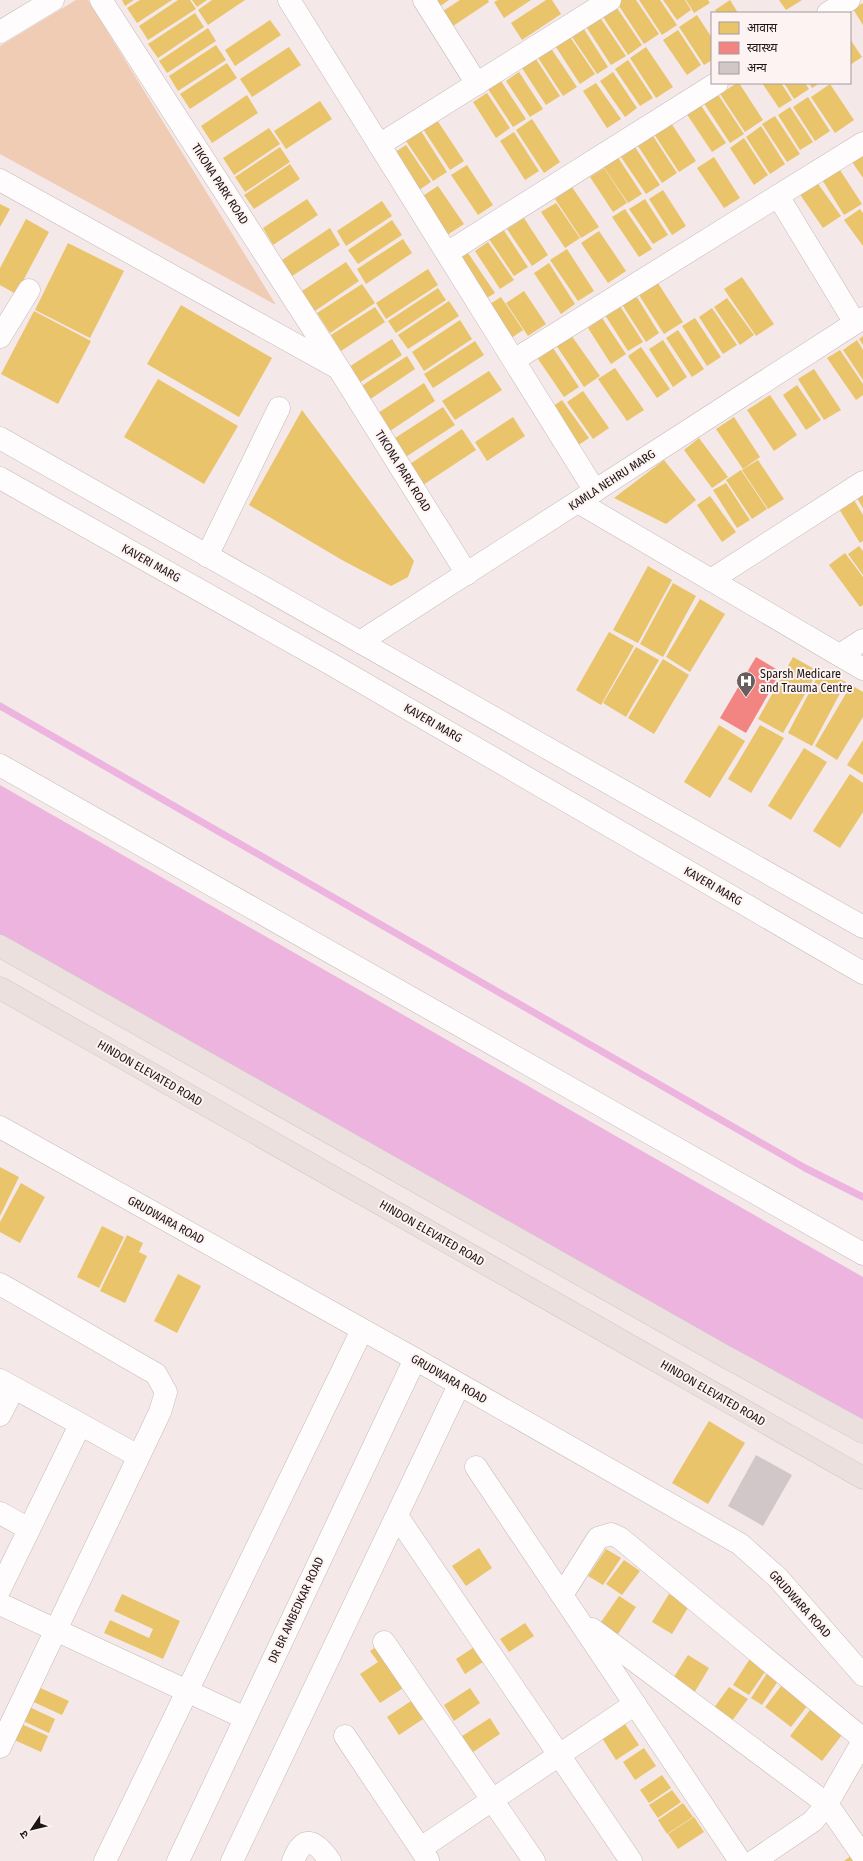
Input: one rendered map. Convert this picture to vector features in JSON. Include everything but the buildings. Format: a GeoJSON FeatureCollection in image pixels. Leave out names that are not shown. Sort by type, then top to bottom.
{"type":"FeatureCollection","features":[{"type":"Feature","properties":{"kind":"highway"},"geometry":{"type":"LineString","coordinates":[[0,946],[707,1346],[863,1432]]}},
{"type":"Feature","properties":{"kind":"highway","name":"HINDON ELEVATED ROAD"},"geometry":{"type":"LineString","coordinates":[[0,988],[863,1478]]}},
{"type":"Feature","properties":{"kind":"street"},"geometry":{"type":"LineString","coordinates":[[0,32],[53,0]]}},
{"type":"Feature","properties":{"kind":"street","name":"TIKONA PARK ROAD"},"geometry":{"type":"LineString","coordinates":[[101,0],[339,369],[467,574]]}},
{"type":"Feature","properties":{"kind":"street"},"geometry":{"type":"LineString","coordinates":[[289,0],[514,360],[587,496],[711,580],[863,669]]}},
{"type":"Feature","properties":{"kind":"street"},"geometry":{"type":"LineString","coordinates":[[424,0],[477,84]]}},
{"type":"Feature","properties":{"kind":"street"},"geometry":{"type":"LineString","coordinates":[[379,145],[477,84],[585,7],[610,0]]}},
{"type":"Feature","properties":{"kind":"street"},"geometry":{"type":"LineString","coordinates":[[830,12],[849,0]]}},
{"type":"Feature","properties":{"kind":"street"},"geometry":{"type":"LineString","coordinates":[[447,253],[715,84]]}},
{"type":"Feature","properties":{"kind":"street"},"geometry":{"type":"LineString","coordinates":[[514,360],[863,143]]}},
{"type":"Feature","properties":{"kind":"street","name":"TIKONA PARK ROAD"},"geometry":{"type":"LineString","coordinates":[[0,180],[339,369]]}},
{"type":"Feature","properties":{"kind":"street"},"geometry":{"type":"LineString","coordinates":[[778,196],[859,321]]}},
{"type":"Feature","properties":{"kind":"street"},"geometry":{"type":"LineString","coordinates":[[0,337],[29,290]]}},
{"type":"Feature","properties":{"kind":"street","name":"KAMLA NEHRU MARG"},"geometry":{"type":"LineString","coordinates":[[360,642],[859,321]]}},
{"type":"Feature","properties":{"kind":"street"},"geometry":{"type":"LineString","coordinates":[[207,556],[279,408]]}},
{"type":"Feature","properties":{"kind":"street"},"geometry":{"type":"LineString","coordinates":[[0,438],[863,927]]}},
{"type":"Feature","properties":{"kind":"street","name":"KAVERI MARG"},"geometry":{"type":"LineString","coordinates":[[0,478],[335,667],[863,973]]}},
{"type":"Feature","properties":{"kind":"street"},"geometry":{"type":"LineString","coordinates":[[711,580],[863,482]]}},
{"type":"Feature","properties":{"kind":"street"},"geometry":{"type":"LineString","coordinates":[[840,655],[863,640]]}},
{"type":"Feature","properties":{"kind":"street"},"geometry":{"type":"LineString","coordinates":[[0,765],[863,1254]]}},
{"type":"Feature","properties":{"kind":"street","name":"GRUDWARA ROAD"},"geometry":{"type":"LineString","coordinates":[[0,1127],[415,1359],[740,1544],[778,1578],[863,1674]]}},
{"type":"Feature","properties":{"kind":"street"},"geometry":{"type":"LineString","coordinates":[[0,1284],[156,1374],[166,1392],[160,1412],[0,1747]]}},
{"type":"Feature","properties":{"kind":"street"},"geometry":{"type":"LineString","coordinates":[[105,1861],[362,1330]]}},
{"type":"Feature","properties":{"kind":"street","name":"DR BR AMBEDKAR ROAD"},"geometry":{"type":"LineString","coordinates":[[178,1861],[415,1359]]}},
{"type":"Feature","properties":{"kind":"street"},"geometry":{"type":"LineString","coordinates":[[0,1415],[7,1384],[138,1456]]}},
{"type":"Feature","properties":{"kind":"street"},"geometry":{"type":"LineString","coordinates":[[232,1861],[459,1385]]}},
{"type":"Feature","properties":{"kind":"street"},"geometry":{"type":"LineString","coordinates":[[0,1589],[80,1425]]}},
{"type":"Feature","properties":{"kind":"street"},"geometry":{"type":"LineString","coordinates":[[476,1467],[740,1861]]}},
{"type":"Feature","properties":{"kind":"street"},"geometry":{"type":"LineString","coordinates":[[0,1513],[29,1529]]}},
{"type":"Feature","properties":{"kind":"street"},"geometry":{"type":"LineString","coordinates":[[397,1516],[631,1861]]}},
{"type":"Feature","properties":{"kind":"street"},"geometry":{"type":"LineString","coordinates":[[562,1594],[598,1538],[611,1534],[620,1538],[863,1740],[827,1804],[813,1821],[763,1859]]}},
{"type":"Feature","properties":{"kind":"street"},"geometry":{"type":"LineString","coordinates":[[0,1604],[245,1718]]}},
{"type":"Feature","properties":{"kind":"street"},"geometry":{"type":"LineString","coordinates":[[578,1619],[827,1804],[863,1856]]}},
{"type":"Feature","properties":{"kind":"street"},"geometry":{"type":"LineString","coordinates":[[384,1642],[534,1861]]}},
{"type":"Feature","properties":{"kind":"street"},"geometry":{"type":"LineString","coordinates":[[345,1736],[425,1855],[492,1800],[635,1704]]}},
{"type":"Feature","properties":{"kind":"street"},"geometry":{"type":"LineString","coordinates":[[293,1861],[297,1851],[303,1845],[311,1843],[321,1847],[330,1861]]}},
{"type":"Feature","properties":{"kind":"shaded area"},"geometry":{"type":"Polygon","coordinates":[[[76,0],[88,0],[276,305],[0,154],[0,46],[76,0]]]}},
{"type":"Feature","properties":{"kind":"shaded area"},"geometry":{"type":"Polygon","coordinates":[[[0,785],[863,1277],[863,1438],[0,944],[0,785]]]}},
{"type":"Feature","properties":{"kind":"waterway"},"geometry":{"type":"LineString","coordinates":[[0,706],[805,1168],[863,1197]]}},
{"type":"Feature","properties":{"kind":"place","name":"Sparsh Medicare and Trauma Centre"},"geometry":{"type":"Point","coordinates":[746,698]}}]}
